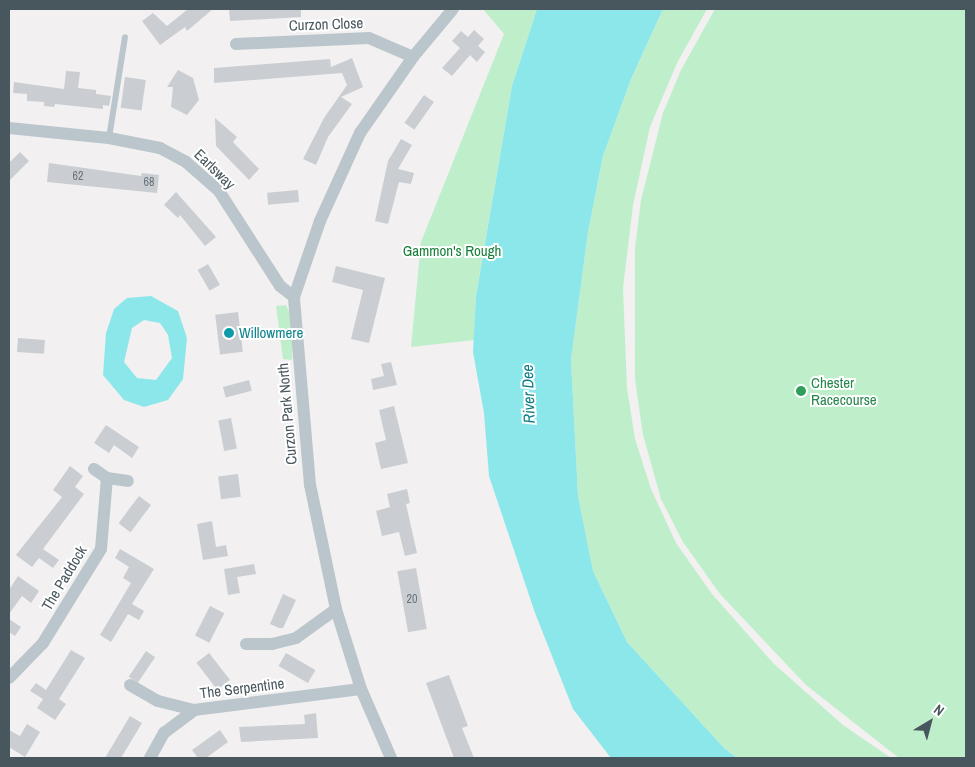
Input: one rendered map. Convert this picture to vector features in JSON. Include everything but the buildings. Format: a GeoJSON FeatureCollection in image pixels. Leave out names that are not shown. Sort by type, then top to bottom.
{"type":"FeatureCollection","features":[{"type":"Feature","properties":{"kind":"street","name":"Curzon Park North"},"geometry":{"type":"LineString","coordinates":[[391,758],[361,689],[336,609],[310,485],[294,297],[320,221],[360,133],[413,57],[453,9]]}},
{"type":"Feature","properties":{"kind":"street","name":"Curzon Close"},"geometry":{"type":"LineString","coordinates":[[236,44],[369,38],[413,57]]}},
{"type":"Feature","properties":{"kind":"street","name":"Earlsway"},"geometry":{"type":"LineString","coordinates":[[9,128],[108,138],[160,148],[186,162],[219,191],[280,286],[294,297]]}},
{"type":"Feature","properties":{"kind":"street"},"geometry":{"type":"LineString","coordinates":[[94,469],[107,478],[128,481]]}},
{"type":"Feature","properties":{"kind":"street","name":"The Paddock"},"geometry":{"type":"LineString","coordinates":[[9,678],[43,643],[101,549],[107,478]]}},
{"type":"Feature","properties":{"kind":"street"},"geometry":{"type":"LineString","coordinates":[[246,644],[272,644],[296,638],[336,609]]}},
{"type":"Feature","properties":{"kind":"street"},"geometry":{"type":"LineString","coordinates":[[130,685],[158,701],[194,710]]}},
{"type":"Feature","properties":{"kind":"street","name":"The Serpentine"},"geometry":{"type":"LineString","coordinates":[[150,758],[164,733],[194,710],[361,689]]}},
{"type":"Feature","properties":{"kind":"lane"},"geometry":{"type":"LineString","coordinates":[[108,138],[125,37]]}},
{"type":"Feature","properties":{"kind":"green space","name":"Gammon's Rough"},"geometry":{"type":"Polygon","coordinates":[[[483,9],[537,9],[512,86],[476,295],[474,340],[411,347],[421,242],[504,34],[483,9]]]}},
{"type":"Feature","properties":{"kind":"green space"},"geometry":{"type":"Polygon","coordinates":[[[663,9],[707,9],[677,63],[650,127],[633,205],[623,288],[627,388],[635,439],[651,489],[676,543],[712,594],[773,663],[843,725],[891,758],[737,758],[724,748],[627,642],[593,571],[578,496],[571,360],[588,232],[603,156],[631,79],[663,9]]]}},
{"type":"Feature","properties":{"kind":"green space","name":"Chester Racecourse"},"geometry":{"type":"Polygon","coordinates":[[[715,9],[966,9],[966,758],[899,758],[806,685],[720,594],[683,542],[661,499],[643,435],[635,379],[635,248],[641,200],[663,113],[681,70],[715,9]]]}},
{"type":"Feature","properties":{"kind":"green space"},"geometry":{"type":"Polygon","coordinates":[[[286,305],[293,320],[292,360],[283,359],[276,306],[286,305]]]}},
{"type":"Feature","properties":{"kind":"water","name":"River Dee"},"geometry":{"type":"Polygon","coordinates":[[[537,9],[663,9],[631,79],[603,156],[588,232],[571,360],[578,496],[593,571],[627,642],[724,748],[737,758],[611,758],[573,709],[535,613],[489,476],[484,413],[473,352],[476,296],[512,86],[537,9]]]}},
{"type":"Feature","properties":{"kind":"water"},"geometry":{"type":"Polygon","coordinates":[[[151,296],[178,311],[187,338],[183,379],[168,400],[144,407],[124,400],[103,375],[106,333],[114,309],[127,298],[151,296]],[[144,320],[132,328],[124,362],[137,378],[156,380],[172,358],[168,335],[160,323],[144,320]]]}},
{"type":"Feature","properties":{"kind":"place","name":"Willowmere"},"geometry":{"type":"Point","coordinates":[229,333]}},
{"type":"Feature","properties":{"kind":"place","name":"Chester Racecourse"},"geometry":{"type":"Point","coordinates":[801,391]}}]}
